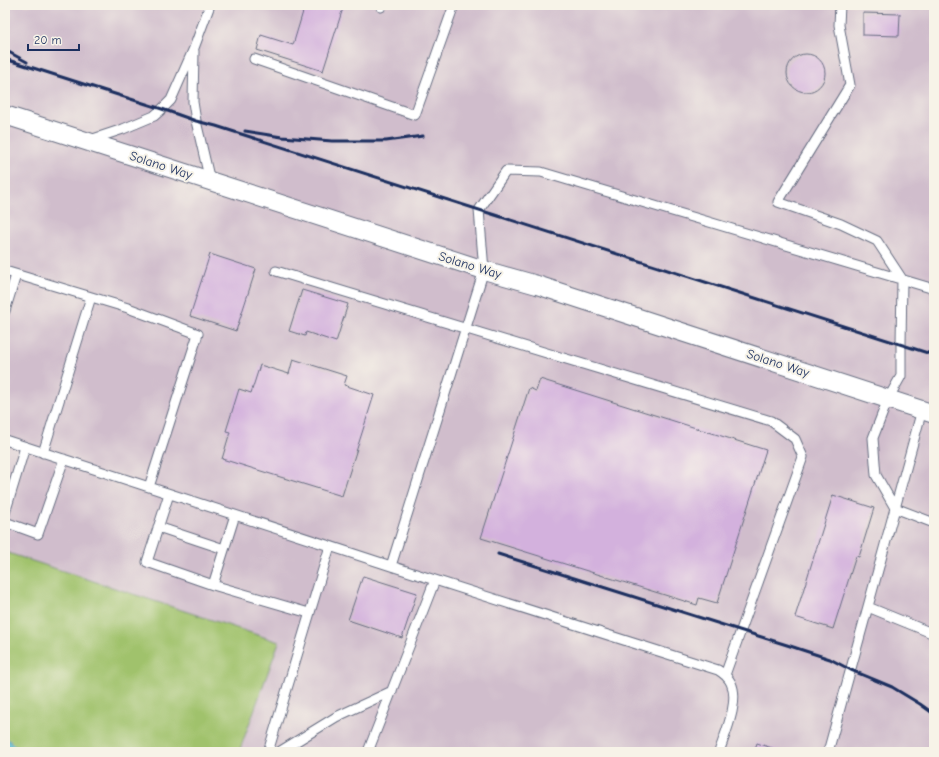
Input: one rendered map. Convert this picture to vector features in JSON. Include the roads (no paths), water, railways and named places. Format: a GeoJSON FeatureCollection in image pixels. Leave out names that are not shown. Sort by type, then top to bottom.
{"type":"FeatureCollection","features":[{"type":"Feature","properties":{"kind":"street","name":"Solano Way"},"geometry":{"type":"LineString","coordinates":[[5,115],[928,412]]}},
{"type":"Feature","properties":{"kind":"lane"},"geometry":{"type":"LineString","coordinates":[[86,141],[154,116],[171,100],[194,48],[210,5]]}},
{"type":"Feature","properties":{"kind":"lane"},"geometry":{"type":"LineString","coordinates":[[254,59],[415,115],[454,5]]}},
{"type":"Feature","properties":{"kind":"lane"},"geometry":{"type":"LineString","coordinates":[[840,5],[839,25],[850,84],[778,202],[841,224],[877,241],[902,279],[901,376],[888,399],[872,438],[876,475],[895,508],[934,523]]}},
{"type":"Feature","properties":{"kind":"lane"},"geometry":{"type":"LineString","coordinates":[[194,48],[194,102],[196,121],[210,181]]}},
{"type":"Feature","properties":{"kind":"lane"},"geometry":{"type":"LineString","coordinates":[[390,566],[464,329],[484,270],[479,210],[506,171],[541,172],[934,289]]}},
{"type":"Feature","properties":{"kind":"lane"},"geometry":{"type":"LineString","coordinates":[[5,271],[128,308],[198,334],[149,487]]}},
{"type":"Feature","properties":{"kind":"lane"},"geometry":{"type":"LineString","coordinates":[[276,271],[771,421],[795,439],[803,457],[725,675]]}},
{"type":"Feature","properties":{"kind":"lane"},"geometry":{"type":"LineString","coordinates":[[5,311],[16,275]]}},
{"type":"Feature","properties":{"kind":"lane"},"geometry":{"type":"LineString","coordinates":[[43,452],[91,297]]}},
{"type":"Feature","properties":{"kind":"lane"},"geometry":{"type":"LineString","coordinates":[[828,752],[895,508],[928,412]]}},
{"type":"Feature","properties":{"kind":"lane"},"geometry":{"type":"LineString","coordinates":[[5,440],[390,566],[718,670],[725,675],[731,683],[734,693],[733,706],[719,752]]}},
{"type":"Feature","properties":{"kind":"lane"},"geometry":{"type":"LineString","coordinates":[[5,513],[26,447]]}},
{"type":"Feature","properties":{"kind":"lane"},"geometry":{"type":"LineString","coordinates":[[5,522],[38,534],[64,459]]}},
{"type":"Feature","properties":{"kind":"lane"},"geometry":{"type":"LineString","coordinates":[[169,494],[147,562],[213,585],[310,613]]}},
{"type":"Feature","properties":{"kind":"lane"},"geometry":{"type":"LineString","coordinates":[[213,585],[235,515]]}},
{"type":"Feature","properties":{"kind":"lane"},"geometry":{"type":"LineString","coordinates":[[158,527],[224,549]]}},
{"type":"Feature","properties":{"kind":"lane"},"geometry":{"type":"LineString","coordinates":[[268,752],[330,546]]}},
{"type":"Feature","properties":{"kind":"lane"},"geometry":{"type":"LineString","coordinates":[[374,752],[369,749],[436,580]]}},
{"type":"Feature","properties":{"kind":"lane"},"geometry":{"type":"LineString","coordinates":[[868,607],[934,634]]}},
{"type":"Feature","properties":{"kind":"lane"},"geometry":{"type":"LineString","coordinates":[[279,752],[336,717],[392,691]]}},
{"type":"Feature","properties":{"kind":"water"},"geometry":{"type":"Polygon","coordinates":[[[5,736],[21,752],[5,752],[5,736]]]}},
{"type":"Feature","properties":{"kind":"railway"},"geometry":{"type":"LineString","coordinates":[[5,50],[27,62]]}},
{"type":"Feature","properties":{"kind":"railway"},"geometry":{"type":"LineString","coordinates":[[5,59],[934,355]]}},
{"type":"Feature","properties":{"kind":"railway"},"geometry":{"type":"LineString","coordinates":[[245,131],[282,137],[332,141],[386,141],[423,136]]}},
{"type":"Feature","properties":{"kind":"railway"},"geometry":{"type":"LineString","coordinates":[[498,554],[830,659],[851,670],[892,687],[934,714]]}}]}
